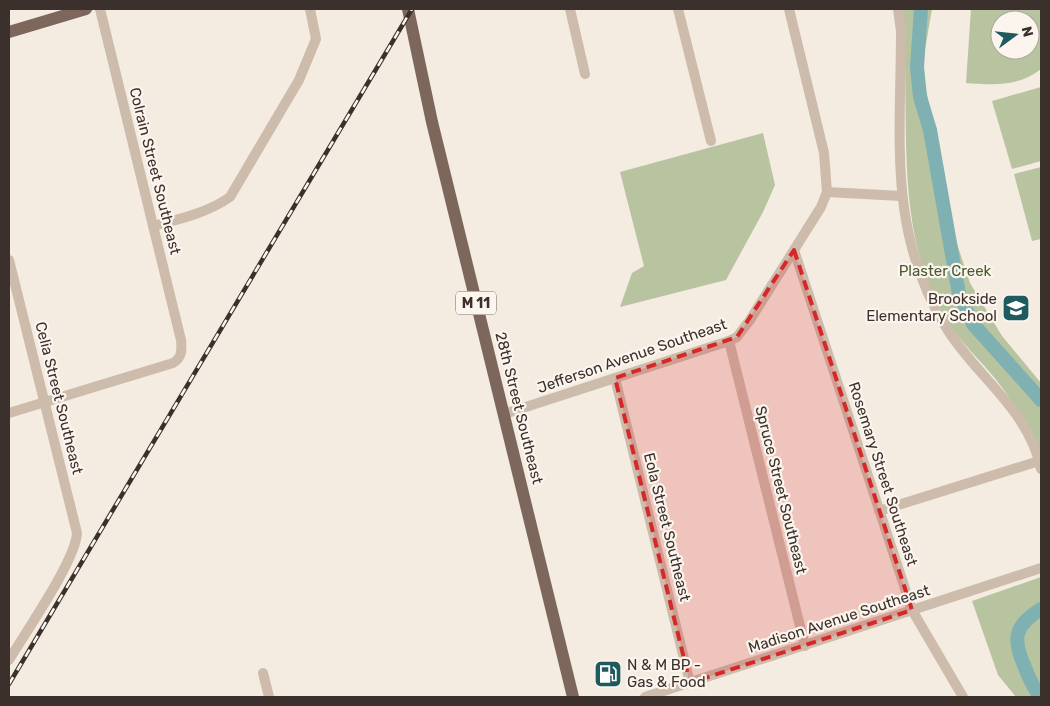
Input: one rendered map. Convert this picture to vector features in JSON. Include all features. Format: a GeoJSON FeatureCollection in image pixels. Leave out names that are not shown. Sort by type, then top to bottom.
{"type":"FeatureCollection","features":[{"type":"Feature","properties":{"kind":"main road"},"geometry":{"type":"LineString","coordinates":[[9,32],[83,9]]}},
{"type":"Feature","properties":{"kind":"main road","name":"28th Street Southeast"},"geometry":{"type":"LineString","coordinates":[[408,9],[432,122],[573,697]]}},
{"type":"Feature","properties":{"kind":"street","name":"Colrain Street Southeast"},"geometry":{"type":"LineString","coordinates":[[45,402],[173,363],[180,358],[181,353],[180,340],[100,9]]}},
{"type":"Feature","properties":{"kind":"street"},"geometry":{"type":"LineString","coordinates":[[153,226],[207,210],[230,197],[299,80],[316,39],[310,9]]}},
{"type":"Feature","properties":{"kind":"street"},"geometry":{"type":"LineString","coordinates":[[570,9],[586,74]]}},
{"type":"Feature","properties":{"kind":"street"},"geometry":{"type":"LineString","coordinates":[[678,9],[711,141]]}},
{"type":"Feature","properties":{"kind":"street"},"geometry":{"type":"LineString","coordinates":[[789,9],[824,153],[827,192],[901,196]]}},
{"type":"Feature","properties":{"kind":"street"},"geometry":{"type":"LineString","coordinates":[[879,512],[1040,465],[1026,430],[1013,409],[948,331],[932,304],[912,255],[901,196],[901,31],[898,9]]}},
{"type":"Feature","properties":{"kind":"street","name":"Jefferson Avenue Southeast"},"geometry":{"type":"LineString","coordinates":[[504,414],[737,337],[750,320],[794,250],[827,192]]}},
{"type":"Feature","properties":{"kind":"street","name":"Rosemary Street Southeast"},"geometry":{"type":"LineString","coordinates":[[794,250],[912,610],[964,697]]}},
{"type":"Feature","properties":{"kind":"street","name":"Celia Street Southeast"},"geometry":{"type":"LineString","coordinates":[[9,260],[77,533],[76,543],[9,660]]}},
{"type":"Feature","properties":{"kind":"street","name":"Spruce Street Southeast"},"geometry":{"type":"LineString","coordinates":[[728,341],[805,646]]}},
{"type":"Feature","properties":{"kind":"street","name":"Eola Street Southeast"},"geometry":{"type":"LineString","coordinates":[[615,378],[690,683]]}},
{"type":"Feature","properties":{"kind":"street"},"geometry":{"type":"LineString","coordinates":[[9,413],[45,402]]}},
{"type":"Feature","properties":{"kind":"street","name":"Madison Avenue Southeast"},"geometry":{"type":"LineString","coordinates":[[645,697],[1041,568]]}},
{"type":"Feature","properties":{"kind":"street"},"geometry":{"type":"LineString","coordinates":[[263,673],[269,697]]}},
{"type":"Feature","properties":{"kind":"highlighted area"},"geometry":{"type":"Polygon","coordinates":[[[794,250],[912,610],[690,683],[615,378],[737,337],[794,250]]]}},
{"type":"Feature","properties":{"kind":"green space","name":"Plaster Creek"},"geometry":{"type":"Polygon","coordinates":[[[902,9],[932,9],[922,67],[952,229],[970,283],[1002,336],[1041,383],[1041,459],[1008,396],[947,322],[925,275],[915,238],[910,200],[902,9]]]}},
{"type":"Feature","properties":{"kind":"green space"},"geometry":{"type":"Polygon","coordinates":[[[971,9],[1041,9],[1041,69],[1033,75],[1015,82],[966,83],[971,9]]]}},
{"type":"Feature","properties":{"kind":"green space"},"geometry":{"type":"Polygon","coordinates":[[[1041,87],[1041,161],[1012,169],[992,101],[1041,87]]]}},
{"type":"Feature","properties":{"kind":"green space"},"geometry":{"type":"Polygon","coordinates":[[[763,133],[775,185],[763,212],[726,280],[620,307],[632,273],[644,266],[620,172],[763,133]]]}},
{"type":"Feature","properties":{"kind":"green space"},"geometry":{"type":"Polygon","coordinates":[[[1041,167],[1041,239],[1032,241],[1014,174],[1041,167]]]}},
{"type":"Feature","properties":{"kind":"green space"},"geometry":{"type":"Polygon","coordinates":[[[1041,577],[1041,697],[1016,697],[998,675],[972,601],[1041,577]]]}},
{"type":"Feature","properties":{"kind":"waterway","name":"Plaster Creek"},"geometry":{"type":"LineString","coordinates":[[921,9],[917,67],[920,97],[930,130],[959,294],[973,324],[1041,400]]}},
{"type":"Feature","properties":{"kind":"waterway","name":"Plaster Creek"},"geometry":{"type":"LineString","coordinates":[[1041,609],[1032,615],[1021,627],[1017,640],[1027,673],[1041,697]]}},
{"type":"Feature","properties":{"kind":"railway"},"geometry":{"type":"LineString","coordinates":[[9,684],[412,9]]}},
{"type":"Feature","properties":{"kind":"place","name":"Brookside Elementary School"},"geometry":{"type":"Point","coordinates":[1016,308]}},
{"type":"Feature","properties":{"kind":"place","name":"N & M BP - Gas & Food"},"geometry":{"type":"Point","coordinates":[608,674]}}]}
